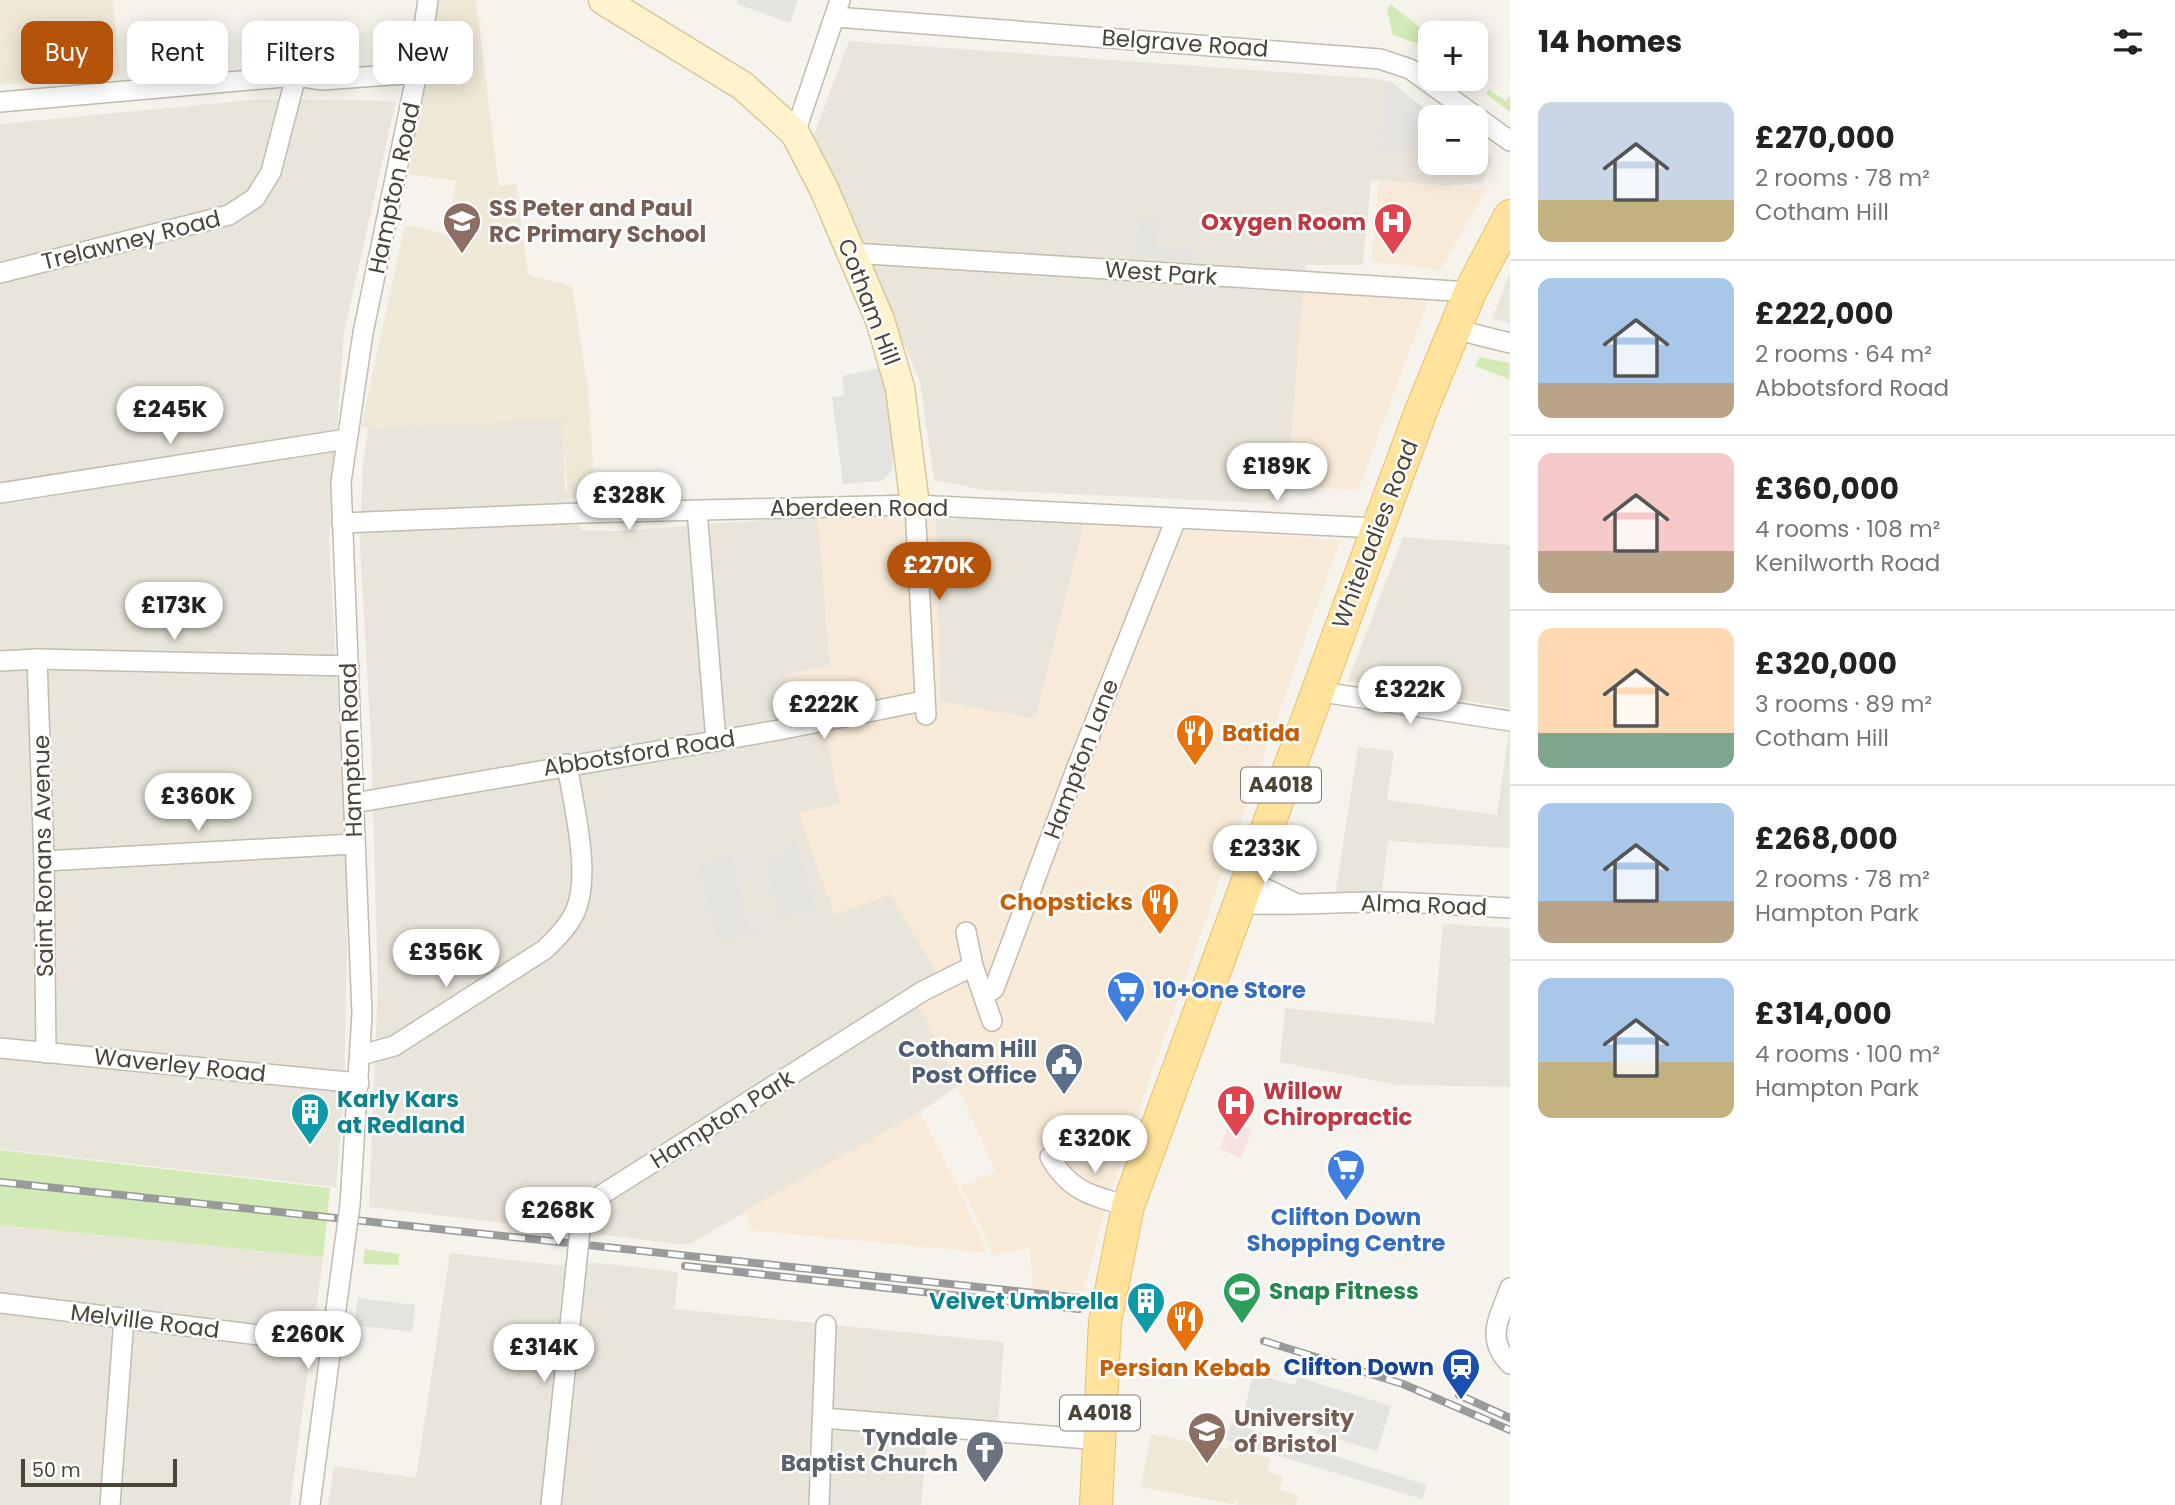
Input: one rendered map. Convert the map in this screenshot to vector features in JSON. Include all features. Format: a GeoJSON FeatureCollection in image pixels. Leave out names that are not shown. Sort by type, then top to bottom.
{"type":"FeatureCollection","features":[{"type":"Feature","properties":{"kind":"main road","name":"Whiteladies Road"},"geometry":{"type":"LineString","coordinates":[[1096,1505],[1105,1322],[1128,1206],[1377,528],[1454,329],[1510,216]]}},
{"type":"Feature","properties":{"kind":"street","name":"Hampton Road"},"geometry":{"type":"LineString","coordinates":[[425,21],[428,0]]}},
{"type":"Feature","properties":{"kind":"street","name":"Cotham Hill"},"geometry":{"type":"LineString","coordinates":[[603,0],[743,86],[794,133],[824,189],[880,320],[900,388],[915,505],[925,708]]}},
{"type":"Feature","properties":{"kind":"street"},"geometry":{"type":"LineString","coordinates":[[794,133],[838,8]]}},
{"type":"Feature","properties":{"kind":"street","name":"Belgrave Road"},"geometry":{"type":"LineString","coordinates":[[838,8],[1380,59],[1410,69],[1510,141]]}},
{"type":"Feature","properties":{"kind":"street"},"geometry":{"type":"LineString","coordinates":[[0,102],[242,81]]}},
{"type":"Feature","properties":{"kind":"street","name":"Trelawney Road"},"geometry":{"type":"LineString","coordinates":[[0,273],[229,215],[255,198],[271,172],[294,84]]}},
{"type":"Feature","properties":{"kind":"street","name":"Hampton Road"},"geometry":{"type":"LineString","coordinates":[[310,1505],[350,1205],[360,1055],[354,803],[341,482],[363,333],[415,84]]}},
{"type":"Feature","properties":{"kind":"street","name":"West Park"},"geometry":{"type":"LineString","coordinates":[[852,253],[1470,292]]}},
{"type":"Feature","properties":{"kind":"street"},"geometry":{"type":"LineString","coordinates":[[1454,329],[1510,343]]}},
{"type":"Feature","properties":{"kind":"street"},"geometry":{"type":"LineString","coordinates":[[0,493],[347,439]]}},
{"type":"Feature","properties":{"kind":"street","name":"Aberdeen Road"},"geometry":{"type":"LineString","coordinates":[[342,523],[915,505],[1377,528]]}},
{"type":"Feature","properties":{"kind":"street"},"geometry":{"type":"LineString","coordinates":[[697,510],[716,740]]}},
{"type":"Feature","properties":{"kind":"street","name":"Hampton Lane"},"geometry":{"type":"LineString","coordinates":[[983,994],[994,989],[1077,767],[1176,519]]}},
{"type":"Feature","properties":{"kind":"street"},"geometry":{"type":"LineString","coordinates":[[0,661],[37,659],[349,666]]}},
{"type":"Feature","properties":{"kind":"street","name":"Saint Ronans Avenue"},"geometry":{"type":"LineString","coordinates":[[37,659],[44,861],[46,1053]]}},
{"type":"Feature","properties":{"kind":"street"},"geometry":{"type":"LineString","coordinates":[[1316,691],[1510,721]]}},
{"type":"Feature","properties":{"kind":"street","name":"Abbotsford Road"},"geometry":{"type":"LineString","coordinates":[[354,803],[567,764],[925,708]]}},
{"type":"Feature","properties":{"kind":"street"},"geometry":{"type":"LineString","coordinates":[[360,1055],[394,1046],[544,950],[561,933],[575,911],[582,874],[567,764]]}},
{"type":"Feature","properties":{"kind":"street"},"geometry":{"type":"LineString","coordinates":[[44,861],[354,844]]}},
{"type":"Feature","properties":{"kind":"street","name":"Alma Road"},"geometry":{"type":"LineString","coordinates":[[1242,891],[1295,903],[1394,902],[1510,908]]}},
{"type":"Feature","properties":{"kind":"street"},"geometry":{"type":"LineString","coordinates":[[966,932],[973,966],[992,1021]]}},
{"type":"Feature","properties":{"kind":"street","name":"Hampton Park"},"geometry":{"type":"LineString","coordinates":[[551,1505],[580,1230],[585,1212],[595,1199],[923,991],[973,966]]}},
{"type":"Feature","properties":{"kind":"street","name":"Waverley Road"},"geometry":{"type":"LineString","coordinates":[[0,1048],[359,1083]]}},
{"type":"Feature","properties":{"kind":"street"},"geometry":{"type":"LineString","coordinates":[[1050,1157],[1070,1184],[1087,1193],[1128,1206]]}},
{"type":"Feature","properties":{"kind":"street"},"geometry":{"type":"LineString","coordinates":[[1510,1288],[1495,1330],[1496,1346],[1510,1364]]}},
{"type":"Feature","properties":{"kind":"street","name":"Melville Road"},"geometry":{"type":"LineString","coordinates":[[0,1303],[332,1344]]}},
{"type":"Feature","properties":{"kind":"street"},"geometry":{"type":"LineString","coordinates":[[110,1505],[124,1319]]}},
{"type":"Feature","properties":{"kind":"street"},"geometry":{"type":"LineString","coordinates":[[819,1505],[826,1325]]}},
{"type":"Feature","properties":{"kind":"street"},"geometry":{"type":"LineString","coordinates":[[823,1418],[1101,1440]]}},
{"type":"Feature","properties":{"kind":"shaded area"},"geometry":{"type":"Polygon","coordinates":[[[0,0],[113,0],[120,75],[113,76],[113,21],[21,21],[21,83],[0,85],[0,0]]]}},
{"type":"Feature","properties":{"kind":"shaded area","name":"SS Peter and Paul RC Primary School"},"geometry":{"type":"Polygon","coordinates":[[[437,0],[476,0],[499,186],[516,184],[528,275],[572,286],[588,389],[595,496],[567,498],[564,418],[361,427],[405,225],[447,234],[456,181],[409,174],[423,84],[473,84],[473,21],[434,21],[437,0]]]}},
{"type":"Feature","properties":{"kind":"shaded area"},"geometry":{"type":"Polygon","coordinates":[[[738,0],[798,0],[790,23],[737,4],[738,0]]]}},
{"type":"Feature","properties":{"kind":"shaded area"},"geometry":{"type":"Polygon","coordinates":[[[849,41],[1380,79],[1384,81],[1380,151],[1418,132],[1418,175],[1486,175],[1483,181],[1448,186],[1371,180],[1363,265],[1306,265],[1289,492],[1264,503],[984,490],[934,480],[920,382],[814,135],[849,41]]]}},
{"type":"Feature","properties":{"kind":"shaded area"},"geometry":{"type":"Polygon","coordinates":[[[1384,81],[1390,81],[1420,105],[1418,105],[1416,128],[1418,134],[1403,153],[1380,152],[1384,81]]]}},
{"type":"Feature","properties":{"kind":"shaded area"},"geometry":{"type":"Polygon","coordinates":[[[261,99],[396,101],[344,332],[329,541],[348,877],[344,1095],[336,1187],[0,1149],[0,124],[261,99]]]}},
{"type":"Feature","properties":{"kind":"shaded area"},"geometry":{"type":"Polygon","coordinates":[[[1379,181],[1486,190],[1440,270],[1371,261],[1379,181]]]}},
{"type":"Feature","properties":{"kind":"shaded area"},"geometry":{"type":"Polygon","coordinates":[[[1140,219],[1158,220],[1156,246],[1193,248],[1192,260],[1137,256],[1140,219]]]}},
{"type":"Feature","properties":{"kind":"shaded area"},"geometry":{"type":"Polygon","coordinates":[[[1510,273],[1510,323],[1492,319],[1510,273]]]}},
{"type":"Feature","properties":{"kind":"shaded area"},"geometry":{"type":"Polygon","coordinates":[[[1303,291],[1428,301],[1358,490],[1287,486],[1303,291]]]}},
{"type":"Feature","properties":{"kind":"shaded area"},"geometry":{"type":"Polygon","coordinates":[[[880,368],[889,387],[893,469],[882,481],[843,484],[832,397],[844,396],[842,376],[880,368]]]}},
{"type":"Feature","properties":{"kind":"shaded area"},"geometry":{"type":"Polygon","coordinates":[[[564,418],[565,489],[582,530],[620,531],[818,516],[830,665],[785,675],[819,704],[840,804],[800,813],[835,914],[890,893],[941,980],[938,1043],[958,1086],[920,1112],[688,1245],[369,1207],[378,982],[371,740],[360,545],[363,462],[369,427],[564,418]]]}},
{"type":"Feature","properties":{"kind":"shaded area"},"geometry":{"type":"Polygon","coordinates":[[[818,516],[936,518],[940,701],[1035,719],[1084,523],[1340,540],[1111,1189],[1083,1291],[1033,1292],[1030,1248],[994,1255],[961,1186],[996,1172],[938,1043],[913,997],[941,979],[890,894],[835,915],[812,854],[800,812],[840,804],[819,705],[791,709],[785,675],[830,665],[818,516]]]}},
{"type":"Feature","properties":{"kind":"shaded area"},"geometry":{"type":"Polygon","coordinates":[[[936,518],[1084,523],[1035,719],[940,701],[936,518]]]}},
{"type":"Feature","properties":{"kind":"shaded area"},"geometry":{"type":"Polygon","coordinates":[[[1403,537],[1510,545],[1510,708],[1348,681],[1403,537]]]}},
{"type":"Feature","properties":{"kind":"shaded area"},"geometry":{"type":"Polygon","coordinates":[[[1510,724],[1510,848],[1388,841],[1381,898],[1335,896],[1358,747],[1394,751],[1387,800],[1497,815],[1510,724]]]}},
{"type":"Feature","properties":{"kind":"shaded area"},"geometry":{"type":"Polygon","coordinates":[[[795,839],[815,907],[780,917],[765,861],[781,856],[795,839]]]}},
{"type":"Feature","properties":{"kind":"shaded area"},"geometry":{"type":"Polygon","coordinates":[[[731,857],[748,928],[765,925],[745,937],[719,941],[698,865],[731,857]]]}},
{"type":"Feature","properties":{"kind":"shaded area"},"geometry":{"type":"Polygon","coordinates":[[[1443,924],[1510,928],[1510,1087],[1397,1085],[1280,1062],[1285,1008],[1434,1023],[1443,924]]]}},
{"type":"Feature","properties":{"kind":"shaded area"},"geometry":{"type":"Polygon","coordinates":[[[920,1112],[958,1187],[987,1253],[749,1230],[746,1210],[920,1112]]]}},
{"type":"Feature","properties":{"kind":"shaded area","name":"Willow Chiropractic"},"geometry":{"type":"Polygon","coordinates":[[[1230,1122],[1252,1130],[1241,1158],[1220,1149],[1230,1122]]]}},
{"type":"Feature","properties":{"kind":"shaded area"},"geometry":{"type":"Polygon","coordinates":[[[0,1225],[323,1257],[290,1505],[0,1505],[0,1225]]]}},
{"type":"Feature","properties":{"kind":"shaded area"},"geometry":{"type":"Polygon","coordinates":[[[450,1253],[555,1265],[599,1263],[678,1272],[675,1309],[1004,1342],[998,1423],[929,1419],[921,1505],[328,1505],[334,1466],[416,1478],[450,1253]]]}},
{"type":"Feature","properties":{"kind":"shaded area"},"geometry":{"type":"Polygon","coordinates":[[[358,1298],[415,1305],[412,1332],[354,1325],[358,1298]]]}},
{"type":"Feature","properties":{"kind":"shaded area","name":"University of Bristol"},"geometry":{"type":"Polygon","coordinates":[[[1253,1374],[1295,1385],[1298,1377],[1391,1406],[1377,1451],[1316,1433],[1318,1427],[1245,1408],[1253,1374]]]}},
{"type":"Feature","properties":{"kind":"shaded area","name":"University of Bristol"},"geometry":{"type":"Polygon","coordinates":[[[1231,1423],[1427,1485],[1422,1499],[1226,1440],[1231,1423]]]}},
{"type":"Feature","properties":{"kind":"shaded area","name":"University of Bristol"},"geometry":{"type":"Polygon","coordinates":[[[1151,1434],[1228,1449],[1230,1444],[1256,1451],[1255,1454],[1271,1459],[1267,1471],[1283,1477],[1279,1489],[1298,1496],[1295,1505],[1237,1505],[1238,1501],[1235,1500],[1233,1504],[1141,1487],[1151,1434]]]}},
{"type":"Feature","properties":{"kind":"green space"},"geometry":{"type":"Polygon","coordinates":[[[1390,4],[1418,26],[1418,44],[1393,35],[1387,10],[1390,4]]]}},
{"type":"Feature","properties":{"kind":"green space"},"geometry":{"type":"Polygon","coordinates":[[[1488,91],[1505,101],[1510,96],[1510,112],[1486,94],[1488,91]]]}},
{"type":"Feature","properties":{"kind":"green space"},"geometry":{"type":"Polygon","coordinates":[[[1480,357],[1510,363],[1509,379],[1475,366],[1480,357]]]}},
{"type":"Feature","properties":{"kind":"green space"},"geometry":{"type":"Polygon","coordinates":[[[0,1150],[330,1188],[323,1257],[0,1225],[0,1150]]]}},
{"type":"Feature","properties":{"kind":"green space"},"geometry":{"type":"Polygon","coordinates":[[[365,1249],[399,1254],[398,1265],[363,1264],[365,1249]]]}},
{"type":"Feature","properties":{"kind":"railway"},"geometry":{"type":"LineString","coordinates":[[0,1182],[1080,1298]]}},
{"type":"Feature","properties":{"kind":"railway"},"geometry":{"type":"LineString","coordinates":[[685,1266],[1079,1309]]}},
{"type":"Feature","properties":{"kind":"railway"},"geometry":{"type":"LineString","coordinates":[[1264,1341],[1403,1384],[1510,1430]]}},
{"type":"Feature","properties":{"kind":"railway"},"geometry":{"type":"LineString","coordinates":[[1459,1395],[1510,1418]]}},
{"type":"Feature","properties":{"kind":"place","name":"SS Peter and Paul RC Primary School"},"geometry":{"type":"Point","coordinates":[462,255]}},
{"type":"Feature","properties":{"kind":"place","name":"Oxygen Room"},"geometry":{"type":"Point","coordinates":[1393,256]}},
{"type":"Feature","properties":{"kind":"place","name":"Batida"},"geometry":{"type":"Point","coordinates":[1195,767]}},
{"type":"Feature","properties":{"kind":"place","name":"Chopsticks"},"geometry":{"type":"Point","coordinates":[1160,936]}},
{"type":"Feature","properties":{"kind":"place","name":"10+One Store"},"geometry":{"type":"Point","coordinates":[1126,1024]}},
{"type":"Feature","properties":{"kind":"place","name":"Cotham Hill Post Office"},"geometry":{"type":"Point","coordinates":[1064,1096]}},
{"type":"Feature","properties":{"kind":"place","name":"Willow Chiropractic"},"geometry":{"type":"Point","coordinates":[1236,1138]}},
{"type":"Feature","properties":{"kind":"place","name":"Karly Kars at Redland"},"geometry":{"type":"Point","coordinates":[310,1146]}},
{"type":"Feature","properties":{"kind":"place","name":"Clifton Down Shopping Centre"},"geometry":{"type":"Point","coordinates":[1346,1202]}},
{"type":"Feature","properties":{"kind":"place","name":"Snap Fitness"},"geometry":{"type":"Point","coordinates":[1242,1325]}},
{"type":"Feature","properties":{"kind":"place","name":"Velvet Umbrella"},"geometry":{"type":"Point","coordinates":[1146,1335]}},
{"type":"Feature","properties":{"kind":"place","name":"Persian Kebab"},"geometry":{"type":"Point","coordinates":[1185,1353]}},
{"type":"Feature","properties":{"kind":"place","name":"Clifton Down"},"geometry":{"type":"Point","coordinates":[1461,1401]}},
{"type":"Feature","properties":{"kind":"place","name":"University of Bristol"},"geometry":{"type":"Point","coordinates":[1207,1465]}},
{"type":"Feature","properties":{"kind":"place","name":"Tyndale Baptist Church"},"geometry":{"type":"Point","coordinates":[985,1484]}}]}
